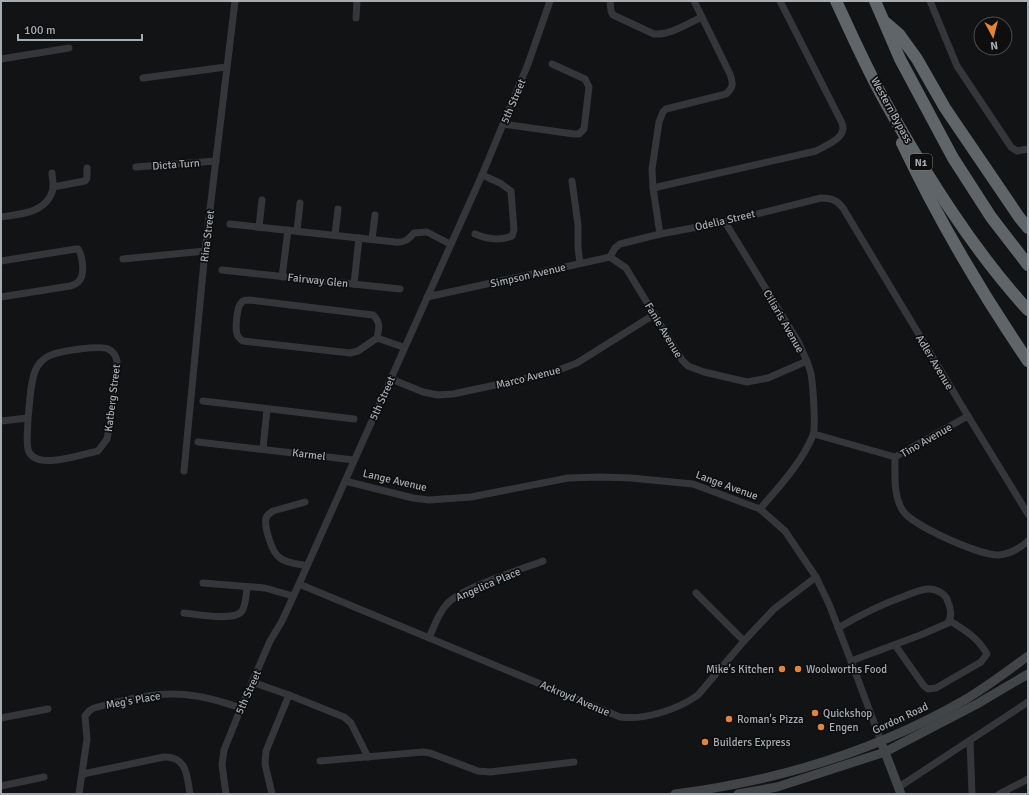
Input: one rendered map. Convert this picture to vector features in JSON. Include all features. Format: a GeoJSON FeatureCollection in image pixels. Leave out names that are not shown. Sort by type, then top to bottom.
{"type":"FeatureCollection","features":[{"type":"Feature","properties":{"kind":"highway","name":"Western Bypass"},"geometry":{"type":"LineString","coordinates":[[836,1],[886,104],[962,227],[1006,287],[1028,310]]}},
{"type":"Feature","properties":{"kind":"highway","name":"N1"},"geometry":{"type":"LineString","coordinates":[[875,1],[900,59],[953,158],[991,217],[1028,265]]}},
{"type":"Feature","properties":{"kind":"highway"},"geometry":{"type":"LineString","coordinates":[[883,20],[899,34],[917,59],[945,108],[1018,217],[1028,228]]}},
{"type":"Feature","properties":{"kind":"highway"},"geometry":{"type":"LineString","coordinates":[[886,104],[895,128],[919,180],[941,221],[1028,361]]}},
{"type":"Feature","properties":{"kind":"street","name":"Rina Street"},"geometry":{"type":"LineString","coordinates":[[184,470],[205,251],[235,1]]}},
{"type":"Feature","properties":{"kind":"street"},"geometry":{"type":"LineString","coordinates":[[356,18],[357,1]]}},
{"type":"Feature","properties":{"kind":"street","name":"5th Street"},"geometry":{"type":"LineString","coordinates":[[226,794],[222,765],[224,750],[241,708],[299,584],[482,174],[528,64],[550,1]]}},
{"type":"Feature","properties":{"kind":"street"},"geometry":{"type":"LineString","coordinates":[[610,1],[613,15],[654,34],[674,30],[702,17]]}},
{"type":"Feature","properties":{"kind":"street"},"geometry":{"type":"LineString","coordinates":[[660,234],[653,188],[652,169],[659,122],[663,112],[671,107],[726,94],[731,90],[732,86],[730,74],[694,1]]}},
{"type":"Feature","properties":{"kind":"street"},"geometry":{"type":"LineString","coordinates":[[653,188],[816,151],[837,139],[843,133],[844,129],[842,123],[780,1]]}},
{"type":"Feature","properties":{"kind":"street"},"geometry":{"type":"LineString","coordinates":[[930,1],[958,66],[1011,147],[1017,151],[1028,149]]}},
{"type":"Feature","properties":{"kind":"street"},"geometry":{"type":"LineString","coordinates":[[1,59],[69,48]]}},
{"type":"Feature","properties":{"kind":"street"},"geometry":{"type":"LineString","coordinates":[[503,124],[574,134],[578,134],[584,129],[589,87],[588,84],[585,79],[552,64]]}},
{"type":"Feature","properties":{"kind":"street"},"geometry":{"type":"LineString","coordinates":[[143,78],[226,67]]}},
{"type":"Feature","properties":{"kind":"street","name":"Dicta Turn"},"geometry":{"type":"LineString","coordinates":[[136,167],[216,161]]}},
{"type":"Feature","properties":{"kind":"street"},"geometry":{"type":"LineString","coordinates":[[53,186],[85,181],[87,178],[87,168]]}},
{"type":"Feature","properties":{"kind":"street"},"geometry":{"type":"LineString","coordinates":[[1,217],[31,212],[44,204],[53,189],[52,173]]}},
{"type":"Feature","properties":{"kind":"street"},"geometry":{"type":"LineString","coordinates":[[476,234],[490,239],[508,238],[512,236],[514,230],[511,191],[500,182],[482,174]]}},
{"type":"Feature","properties":{"kind":"street"},"geometry":{"type":"LineString","coordinates":[[572,181],[578,225],[578,248],[580,263]]}},
{"type":"Feature","properties":{"kind":"street","name":"Odelia Street"},"geometry":{"type":"LineString","coordinates":[[610,257],[615,248],[620,244],[660,234],[725,222],[821,198],[835,200],[843,208]]}},
{"type":"Feature","properties":{"kind":"street"},"geometry":{"type":"LineString","coordinates":[[259,227],[262,200]]}},
{"type":"Feature","properties":{"kind":"street"},"geometry":{"type":"LineString","coordinates":[[297,231],[300,203]]}},
{"type":"Feature","properties":{"kind":"street","name":"Adler Avenue"},"geometry":{"type":"LineString","coordinates":[[843,208],[1028,514]]}},
{"type":"Feature","properties":{"kind":"street"},"geometry":{"type":"LineString","coordinates":[[335,235],[338,209]]}},
{"type":"Feature","properties":{"kind":"street"},"geometry":{"type":"LineString","coordinates":[[372,239],[375,215]]}},
{"type":"Feature","properties":{"kind":"street","name":"Ciliaris Avenue"},"geometry":{"type":"LineString","coordinates":[[725,222],[799,343],[807,361],[811,380],[814,434]]}},
{"type":"Feature","properties":{"kind":"street"},"geometry":{"type":"LineString","coordinates":[[230,224],[400,242],[407,240],[414,233],[427,232],[450,244]]}},
{"type":"Feature","properties":{"kind":"street","name":"Fairway Glen"},"geometry":{"type":"LineString","coordinates":[[282,277],[288,230]]}},
{"type":"Feature","properties":{"kind":"street","name":"Fairway Glen"},"geometry":{"type":"LineString","coordinates":[[354,284],[359,238]]}},
{"type":"Feature","properties":{"kind":"street"},"geometry":{"type":"LineString","coordinates":[[1,261],[76,248],[81,253],[82,275],[79,281],[70,286],[1,296]]}},
{"type":"Feature","properties":{"kind":"street"},"geometry":{"type":"LineString","coordinates":[[123,259],[205,251]]}},
{"type":"Feature","properties":{"kind":"street","name":"Simpson Avenue"},"geometry":{"type":"LineString","coordinates":[[427,298],[610,257]]}},
{"type":"Feature","properties":{"kind":"street","name":"Fanie Avenue"},"geometry":{"type":"LineString","coordinates":[[610,257],[626,268],[682,360],[688,366],[704,372],[747,382],[768,378],[807,361]]}},
{"type":"Feature","properties":{"kind":"street","name":"Fairway Glen"},"geometry":{"type":"LineString","coordinates":[[222,270],[400,289]]}},
{"type":"Feature","properties":{"kind":"street"},"geometry":{"type":"LineString","coordinates":[[250,300],[373,316],[378,319],[380,324],[377,338],[358,351],[350,353],[243,341],[236,334],[238,308],[242,301],[250,300]]}},
{"type":"Feature","properties":{"kind":"street","name":"Marco Avenue"},"geometry":{"type":"LineString","coordinates":[[391,380],[423,392],[438,395],[453,394],[534,377],[577,363],[655,314]]}},
{"type":"Feature","properties":{"kind":"street"},"geometry":{"type":"LineString","coordinates":[[377,338],[404,347]]}},
{"type":"Feature","properties":{"kind":"street","name":"Katberg Street"},"geometry":{"type":"LineString","coordinates":[[103,347],[110,350],[115,355],[117,361],[110,423],[107,439],[98,451],[55,460],[38,460],[33,457],[28,449],[28,418],[34,375],[37,366],[44,360],[52,355],[103,347]]}},
{"type":"Feature","properties":{"kind":"street"},"geometry":{"type":"LineString","coordinates":[[203,401],[354,419]]}},
{"type":"Feature","properties":{"kind":"street"},"geometry":{"type":"LineString","coordinates":[[263,449],[267,409]]}},
{"type":"Feature","properties":{"kind":"street","name":"Tino Avenue"},"geometry":{"type":"LineString","coordinates":[[814,434],[895,458],[968,416]]}},
{"type":"Feature","properties":{"kind":"street"},"geometry":{"type":"LineString","coordinates":[[1,421],[28,418]]}},
{"type":"Feature","properties":{"kind":"street"},"geometry":{"type":"LineString","coordinates":[[760,509],[794,468],[814,434]]}},
{"type":"Feature","properties":{"kind":"street","name":"Karmel"},"geometry":{"type":"LineString","coordinates":[[198,442],[354,460]]}},
{"type":"Feature","properties":{"kind":"street"},"geometry":{"type":"LineString","coordinates":[[895,458],[896,490],[898,498],[903,511],[912,520],[950,540],[997,555],[1008,554],[1017,550],[1028,541]]}},
{"type":"Feature","properties":{"kind":"street","name":"Lange Avenue"},"geometry":{"type":"LineString","coordinates":[[345,481],[413,498],[429,500],[472,497],[568,478],[631,478],[693,484],[760,509],[785,531],[816,577],[838,628],[900,790]]}},
{"type":"Feature","properties":{"kind":"street"},"geometry":{"type":"LineString","coordinates":[[304,502],[272,511],[266,518],[271,544],[275,553],[281,559],[307,566]]}},
{"type":"Feature","properties":{"kind":"street","name":"Angelica Place"},"geometry":{"type":"LineString","coordinates":[[429,638],[441,610],[453,598],[470,589],[543,561]]}},
{"type":"Feature","properties":{"kind":"street","name":"Ackroyd Avenue"},"geometry":{"type":"LineString","coordinates":[[299,584],[620,717],[632,718],[641,717],[689,702],[698,695],[744,641],[774,609],[816,577]]}},
{"type":"Feature","properties":{"kind":"street"},"geometry":{"type":"LineString","coordinates":[[203,583],[271,589],[293,596]]}},
{"type":"Feature","properties":{"kind":"street"},"geometry":{"type":"LineString","coordinates":[[184,613],[219,617],[238,614],[243,609],[247,587]]}},
{"type":"Feature","properties":{"kind":"street"},"geometry":{"type":"LineString","coordinates":[[838,628],[875,608],[925,589],[934,590],[943,594],[947,599],[951,611],[950,621]]}},
{"type":"Feature","properties":{"kind":"street"},"geometry":{"type":"LineString","coordinates":[[696,593],[744,641]]}},
{"type":"Feature","properties":{"kind":"street"},"geometry":{"type":"LineString","coordinates":[[851,661],[895,645],[942,626],[950,621]]}},
{"type":"Feature","properties":{"kind":"street"},"geometry":{"type":"LineString","coordinates":[[895,645],[924,686],[928,689],[936,688],[981,662],[987,654],[981,643],[966,630],[950,621]]}},
{"type":"Feature","properties":{"kind":"street","name":"Gordon Road"},"geometry":{"type":"LineString","coordinates":[[675,794],[771,777],[881,741],[929,719],[968,697],[1028,656]]}},
{"type":"Feature","properties":{"kind":"street","name":"Gordon Road"},"geometry":{"type":"LineString","coordinates":[[738,794],[777,787],[885,752],[977,704],[1028,674]]}},
{"type":"Feature","properties":{"kind":"street"},"geometry":{"type":"LineString","coordinates":[[252,682],[289,695],[348,720],[354,728],[368,757]]}},
{"type":"Feature","properties":{"kind":"street","name":"Meg's Place"},"geometry":{"type":"LineString","coordinates":[[79,794],[83,774],[86,739],[85,716],[89,710],[146,696],[175,694],[194,695],[241,708]]}},
{"type":"Feature","properties":{"kind":"street"},"geometry":{"type":"LineString","coordinates":[[272,794],[265,764],[266,751],[289,695]]}},
{"type":"Feature","properties":{"kind":"street"},"geometry":{"type":"LineString","coordinates":[[900,790],[1028,702]]}},
{"type":"Feature","properties":{"kind":"street"},"geometry":{"type":"LineString","coordinates":[[1,718],[48,709]]}},
{"type":"Feature","properties":{"kind":"street"},"geometry":{"type":"LineString","coordinates":[[970,741],[972,794]]}},
{"type":"Feature","properties":{"kind":"street"},"geometry":{"type":"LineString","coordinates":[[320,761],[423,752],[430,753],[478,772],[512,770],[574,762]]}},
{"type":"Feature","properties":{"kind":"street"},"geometry":{"type":"LineString","coordinates":[[83,774],[172,756],[179,760],[184,766],[190,794]]}},
{"type":"Feature","properties":{"kind":"street"},"geometry":{"type":"LineString","coordinates":[[1,786],[44,777]]}},
{"type":"Feature","properties":{"kind":"street"},"geometry":{"type":"LineString","coordinates":[[999,794],[1028,779]]}},
{"type":"Feature","properties":{"kind":"place","name":"Mike's Kitchen"},"geometry":{"type":"Point","coordinates":[782,669]}},
{"type":"Feature","properties":{"kind":"place","name":"Woolworths Food"},"geometry":{"type":"Point","coordinates":[798,669]}},
{"type":"Feature","properties":{"kind":"place","name":"Quickshop"},"geometry":{"type":"Point","coordinates":[815,713]}},
{"type":"Feature","properties":{"kind":"place","name":"Roman's Pizza"},"geometry":{"type":"Point","coordinates":[729,719]}},
{"type":"Feature","properties":{"kind":"place","name":"Engen"},"geometry":{"type":"Point","coordinates":[821,727]}},
{"type":"Feature","properties":{"kind":"place","name":"Builders Express"},"geometry":{"type":"Point","coordinates":[705,742]}}]}
